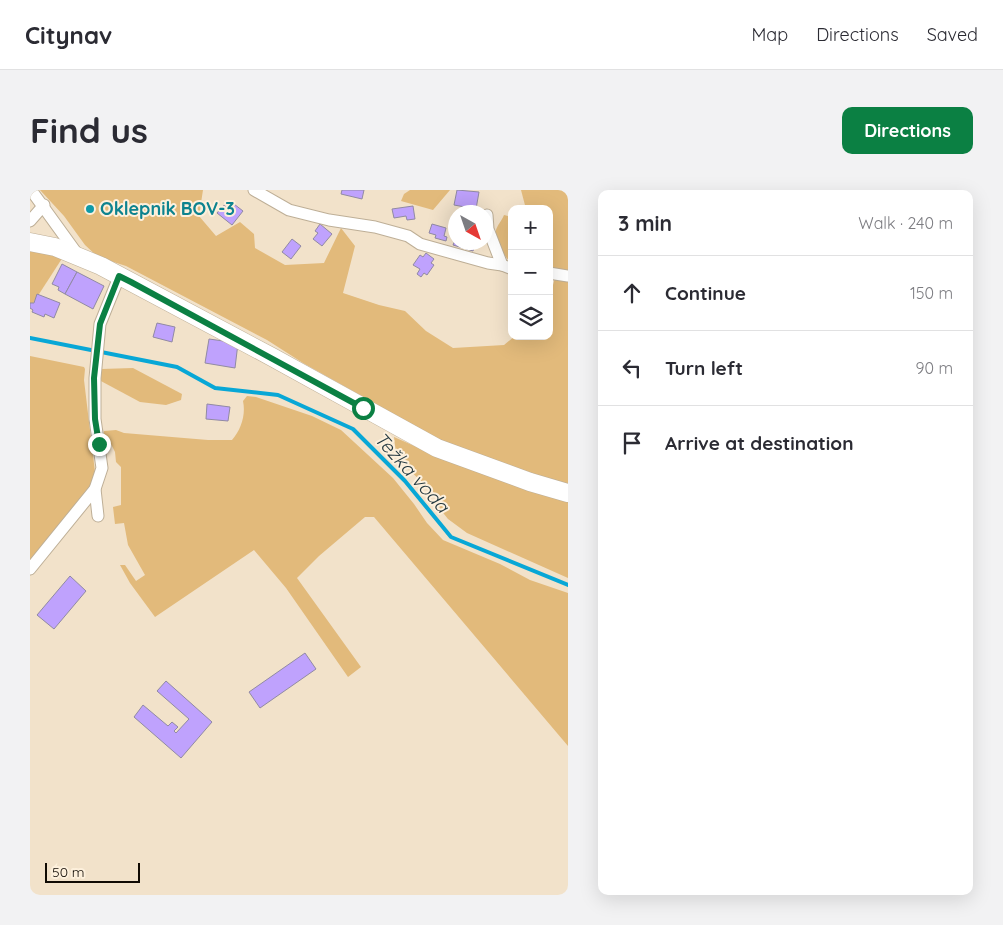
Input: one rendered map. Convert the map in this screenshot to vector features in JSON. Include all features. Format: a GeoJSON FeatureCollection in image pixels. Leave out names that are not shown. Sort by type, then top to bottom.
{"type":"FeatureCollection","features":[{"type":"Feature","properties":{"kind":"main road"},"geometry":{"type":"LineString","coordinates":[[30,242],[79,256],[101,266],[437,448],[530,482],[568,493]]}},
{"type":"Feature","properties":{"kind":"street"},"geometry":{"type":"LineString","coordinates":[[31,190],[44,205],[79,256]]}},
{"type":"Feature","properties":{"kind":"street"},"geometry":{"type":"LineString","coordinates":[[254,190],[289,210],[329,220],[375,227],[408,236],[420,244],[507,267]]}},
{"type":"Feature","properties":{"kind":"street"},"geometry":{"type":"LineString","coordinates":[[30,221],[44,205]]}},
{"type":"Feature","properties":{"kind":"street"},"geometry":{"type":"LineString","coordinates":[[493,239],[507,267]]}},
{"type":"Feature","properties":{"kind":"street"},"geometry":{"type":"LineString","coordinates":[[553,274],[568,276]]}},
{"type":"Feature","properties":{"kind":"street"},"geometry":{"type":"LineString","coordinates":[[30,570],[95,490],[102,468],[95,419],[94,378],[100,324],[119,276]]}},
{"type":"Feature","properties":{"kind":"street"},"geometry":{"type":"LineString","coordinates":[[95,490],[98,516]]}},
{"type":"Feature","properties":{"kind":"shaded area"},"geometry":{"type":"Polygon","coordinates":[[[40,190],[203,190],[199,216],[216,236],[240,222],[254,234],[255,248],[285,265],[324,263],[341,228],[355,246],[343,293],[405,311],[426,331],[453,348],[504,345],[510,340],[553,340],[553,285],[555,278],[568,279],[568,486],[442,441],[303,363],[267,340],[126,266],[98,257],[85,245],[64,216],[40,190]]]}},
{"type":"Feature","properties":{"kind":"shaded area"},"geometry":{"type":"Polygon","coordinates":[[[410,190],[450,190],[433,210],[401,201],[404,194],[410,190]]]}},
{"type":"Feature","properties":{"kind":"shaded area"},"geometry":{"type":"Polygon","coordinates":[[[521,190],[568,190],[568,270],[553,269],[553,205],[525,205],[521,190]]]}},
{"type":"Feature","properties":{"kind":"shaded area"},"geometry":{"type":"Polygon","coordinates":[[[504,215],[508,216],[508,259],[497,239],[497,228],[504,215]]]}},
{"type":"Feature","properties":{"kind":"shaded area"},"geometry":{"type":"Polygon","coordinates":[[[30,249],[63,257],[30,308],[30,249]]]}},
{"type":"Feature","properties":{"kind":"shaded area"},"geometry":{"type":"Polygon","coordinates":[[[30,356],[84,367],[95,472],[93,482],[85,494],[30,560],[30,356]]]}},
{"type":"Feature","properties":{"kind":"shaded area"},"geometry":{"type":"Polygon","coordinates":[[[133,368],[182,394],[181,400],[166,405],[140,402],[99,380],[101,369],[133,368]]]}},
{"type":"Feature","properties":{"kind":"shaded area"},"geometry":{"type":"Polygon","coordinates":[[[247,396],[256,397],[312,416],[341,430],[393,478],[427,523],[443,540],[500,564],[530,580],[568,593],[568,746],[374,517],[365,517],[319,556],[297,578],[361,667],[348,677],[286,588],[254,550],[155,617],[130,583],[120,565],[125,565],[136,581],[145,575],[128,545],[124,523],[115,524],[113,507],[121,505],[121,467],[116,462],[115,452],[111,444],[104,443],[104,431],[116,430],[124,433],[208,440],[232,440],[242,422],[244,412],[243,401],[247,396]]]}},
{"type":"Feature","properties":{"kind":"shaded area"},"geometry":{"type":"Polygon","coordinates":[[[394,437],[453,463],[568,501],[568,578],[467,533],[448,519],[440,509],[437,496],[406,467],[396,453],[394,437]]]}},
{"type":"Feature","properties":{"kind":"building"},"geometry":{"type":"Polygon","coordinates":[[[342,190],[364,190],[362,199],[341,194],[342,190]]]}},
{"type":"Feature","properties":{"kind":"building"},"geometry":{"type":"Polygon","coordinates":[[[457,190],[479,192],[477,205],[454,205],[457,190]]]}},
{"type":"Feature","properties":{"kind":"building"},"geometry":{"type":"Polygon","coordinates":[[[234,204],[243,211],[232,225],[217,213],[224,205],[230,209],[234,204]]]}},
{"type":"Feature","properties":{"kind":"building"},"geometry":{"type":"Polygon","coordinates":[[[413,206],[415,219],[407,220],[406,216],[394,218],[392,209],[413,206]]]}},
{"type":"Feature","properties":{"kind":"building"},"geometry":{"type":"Polygon","coordinates":[[[320,224],[332,234],[322,246],[313,239],[318,233],[315,231],[320,224]]]}},
{"type":"Feature","properties":{"kind":"building"},"geometry":{"type":"Polygon","coordinates":[[[432,224],[446,228],[444,236],[447,237],[446,241],[435,238],[436,235],[429,233],[432,224]]]}},
{"type":"Feature","properties":{"kind":"building"},"geometry":{"type":"Polygon","coordinates":[[[292,239],[301,246],[291,259],[282,252],[292,239]]]}},
{"type":"Feature","properties":{"kind":"building"},"geometry":{"type":"Polygon","coordinates":[[[426,253],[434,259],[431,263],[434,265],[427,275],[424,273],[421,277],[417,274],[420,269],[413,265],[420,255],[423,257],[426,253]]]}},
{"type":"Feature","properties":{"kind":"building"},"geometry":{"type":"Polygon","coordinates":[[[62,264],[77,272],[65,294],[58,290],[59,287],[52,284],[62,264]]]}},
{"type":"Feature","properties":{"kind":"building"},"geometry":{"type":"Polygon","coordinates":[[[77,272],[104,286],[93,309],[65,294],[77,272]]]}},
{"type":"Feature","properties":{"kind":"building"},"geometry":{"type":"Polygon","coordinates":[[[37,294],[60,303],[54,318],[45,314],[44,317],[32,312],[30,303],[34,303],[37,294]]]}},
{"type":"Feature","properties":{"kind":"building"},"geometry":{"type":"Polygon","coordinates":[[[157,323],[175,327],[172,342],[153,337],[157,323]]]}},
{"type":"Feature","properties":{"kind":"building"},"geometry":{"type":"Polygon","coordinates":[[[209,339],[238,343],[235,368],[205,363],[209,339]]]}},
{"type":"Feature","properties":{"kind":"building"},"geometry":{"type":"Polygon","coordinates":[[[207,404],[230,407],[228,421],[206,419],[207,404]]]}},
{"type":"Feature","properties":{"kind":"building"},"geometry":{"type":"Polygon","coordinates":[[[70,576],[86,591],[54,629],[37,615],[70,576]]]}},
{"type":"Feature","properties":{"kind":"building"},"geometry":{"type":"Polygon","coordinates":[[[305,653],[316,669],[260,708],[249,692],[305,653]]]}},
{"type":"Feature","properties":{"kind":"building"},"geometry":{"type":"Polygon","coordinates":[[[166,681],[212,722],[181,758],[134,717],[143,705],[168,726],[172,722],[178,727],[174,731],[176,733],[189,719],[157,691],[166,681]]]}},
{"type":"Feature","properties":{"kind":"waterway","name":"Težka voda"},"geometry":{"type":"LineString","coordinates":[[30,338],[177,367],[215,388],[278,395],[353,429],[405,481],[451,537],[568,585]]}},
{"type":"Feature","properties":{"kind":"place","name":"Oklepnik BOV-3"},"geometry":{"type":"Point","coordinates":[90,209]}},
{"type":"Feature","properties":{"kind":"route"},"geometry":{"type":"LineString","coordinates":[[99,444],[95,419],[94,378],[100,324],[119,276],[272,357],[363,408]]}}]}
